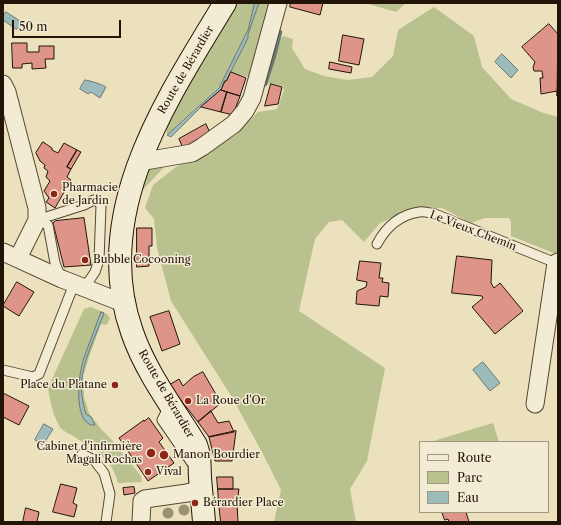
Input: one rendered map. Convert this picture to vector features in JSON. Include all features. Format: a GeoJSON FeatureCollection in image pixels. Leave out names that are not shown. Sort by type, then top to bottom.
{"type":"FeatureCollection","features":[{"type":"Feature","properties":{"kind":"main road","name":"Route de Bérardier"},"geometry":{"type":"LineString","coordinates":[[204,522],[200,454],[196,445],[155,380],[132,332],[123,303],[120,275],[121,230],[126,206],[139,162],[152,133],[176,87],[226,3]]}},
{"type":"Feature","properties":{"kind":"street"},"geometry":{"type":"LineString","coordinates":[[139,162],[192,153],[222,134],[234,124],[245,111],[252,98],[276,11]]}},
{"type":"Feature","properties":{"kind":"street"},"geometry":{"type":"LineString","coordinates":[[3,84],[7,92],[37,208],[37,220],[10,255],[73,284],[123,303]]}},
{"type":"Feature","properties":{"kind":"street","name":"Le Vieux Chemin"},"geometry":{"type":"LineString","coordinates":[[535,404],[557,263]]}},
{"type":"Feature","properties":{"kind":"street"},"geometry":{"type":"LineString","coordinates":[[141,522],[142,501],[145,499],[187,493],[201,489]]}},
{"type":"Feature","properties":{"kind":"lane"},"geometry":{"type":"LineString","coordinates":[[3,370],[34,377],[39,374],[73,284],[95,272],[99,260],[101,206],[99,202],[94,200],[84,205],[37,220]]}},
{"type":"Feature","properties":{"kind":"lane","name":"Le Vieux Chemin"},"geometry":{"type":"LineString","coordinates":[[377,244],[384,232],[395,222],[420,212],[435,214],[557,263]]}},
{"type":"Feature","properties":{"kind":"lane"},"geometry":{"type":"LineString","coordinates":[[37,220],[48,225],[55,263],[73,284]]}},
{"type":"Feature","properties":{"kind":"lane"},"geometry":{"type":"LineString","coordinates":[[82,454],[94,460],[104,473],[110,494],[106,522]]}},
{"type":"Feature","properties":{"kind":"green space"},"geometry":{"type":"Polygon","coordinates":[[[237,3],[271,3],[266,35],[248,77],[228,72],[218,88],[167,135],[166,126],[179,100],[237,3]]]}},
{"type":"Feature","properties":{"kind":"green space"},"geometry":{"type":"Polygon","coordinates":[[[365,3],[406,3],[396,12],[365,3]]]}},
{"type":"Feature","properties":{"kind":"green space"},"geometry":{"type":"Polygon","coordinates":[[[434,7],[474,36],[482,67],[511,99],[541,112],[558,117],[558,253],[556,254],[511,236],[511,222],[509,218],[485,218],[471,223],[442,208],[415,208],[380,223],[364,242],[342,220],[329,222],[315,239],[299,311],[385,368],[367,461],[350,489],[356,522],[274,522],[281,490],[233,399],[171,301],[157,248],[154,219],[145,208],[153,185],[176,167],[236,135],[258,112],[277,109],[284,90],[283,86],[264,83],[277,41],[284,36],[293,39],[292,48],[305,69],[324,76],[347,80],[372,77],[393,56],[398,30],[434,7]]]}},
{"type":"Feature","properties":{"kind":"green space"},"geometry":{"type":"Polygon","coordinates":[[[167,164],[140,193],[146,172],[149,169],[167,164]]]}},
{"type":"Feature","properties":{"kind":"green space"},"geometry":{"type":"Polygon","coordinates":[[[91,307],[107,314],[110,318],[107,325],[101,324],[89,357],[83,377],[84,397],[89,413],[141,476],[142,482],[118,483],[111,467],[101,455],[61,428],[55,418],[52,408],[48,388],[84,309],[91,307]]]}},
{"type":"Feature","properties":{"kind":"green space"},"geometry":{"type":"Polygon","coordinates":[[[493,423],[499,441],[433,441],[493,423]]]}},
{"type":"Feature","properties":{"kind":"water"},"geometry":{"type":"Polygon","coordinates":[[[255,3],[259,3],[248,38],[226,81],[224,81],[221,90],[201,107],[171,137],[167,135],[219,88],[248,30],[255,3]]]}},
{"type":"Feature","properties":{"kind":"water"},"geometry":{"type":"Polygon","coordinates":[[[6,12],[20,21],[21,24],[19,28],[16,29],[3,20],[6,12]]]}},
{"type":"Feature","properties":{"kind":"water"},"geometry":{"type":"Polygon","coordinates":[[[502,54],[518,70],[511,78],[495,62],[502,54]]]}},
{"type":"Feature","properties":{"kind":"water"},"geometry":{"type":"Polygon","coordinates":[[[85,80],[106,87],[100,98],[91,92],[88,94],[80,89],[85,80]]]}},
{"type":"Feature","properties":{"kind":"water"},"geometry":{"type":"Polygon","coordinates":[[[101,312],[104,313],[88,354],[82,375],[81,385],[85,412],[91,417],[95,425],[92,425],[84,419],[81,411],[79,402],[79,381],[83,362],[101,312]]]}},
{"type":"Feature","properties":{"kind":"water"},"geometry":{"type":"Polygon","coordinates":[[[483,362],[500,383],[490,391],[473,370],[483,362]]]}},
{"type":"Feature","properties":{"kind":"water"},"geometry":{"type":"Polygon","coordinates":[[[44,424],[53,429],[43,445],[35,440],[44,424]]]}},
{"type":"Feature","properties":{"kind":"building"},"geometry":{"type":"Polygon","coordinates":[[[291,3],[323,3],[320,15],[290,7],[291,3]]]}},
{"type":"Feature","properties":{"kind":"building"},"geometry":{"type":"Polygon","coordinates":[[[549,24],[558,34],[557,96],[557,91],[541,94],[540,78],[543,78],[542,71],[534,71],[533,67],[535,62],[522,47],[549,24]]]}},
{"type":"Feature","properties":{"kind":"building"},"geometry":{"type":"Polygon","coordinates":[[[343,35],[364,39],[359,65],[339,61],[343,35]]]}},
{"type":"Feature","properties":{"kind":"building"},"geometry":{"type":"Polygon","coordinates":[[[12,43],[27,43],[27,52],[39,52],[39,46],[54,46],[54,59],[45,59],[46,68],[32,69],[32,63],[22,64],[22,68],[13,68],[12,43]]]}},
{"type":"Feature","properties":{"kind":"building"},"geometry":{"type":"Polygon","coordinates":[[[330,62],[352,67],[351,73],[329,69],[330,62]]]}},
{"type":"Feature","properties":{"kind":"building"},"geometry":{"type":"Polygon","coordinates":[[[231,72],[246,78],[240,96],[221,90],[231,72]]]}},
{"type":"Feature","properties":{"kind":"building"},"geometry":{"type":"Polygon","coordinates":[[[271,84],[282,87],[278,104],[265,106],[271,84]]]}},
{"type":"Feature","properties":{"kind":"building"},"geometry":{"type":"Polygon","coordinates":[[[221,90],[227,92],[221,112],[201,107],[221,90]]]}},
{"type":"Feature","properties":{"kind":"building"},"geometry":{"type":"Polygon","coordinates":[[[227,92],[240,96],[233,115],[221,112],[227,92]]]}},
{"type":"Feature","properties":{"kind":"building"},"geometry":{"type":"Polygon","coordinates":[[[206,124],[210,133],[183,148],[179,139],[206,124]]]}},
{"type":"Feature","properties":{"kind":"building"},"geometry":{"type":"Polygon","coordinates":[[[43,142],[58,153],[64,143],[77,150],[67,167],[71,169],[67,177],[71,180],[55,208],[46,202],[49,198],[44,191],[50,181],[46,177],[48,171],[44,168],[45,165],[40,161],[36,153],[43,142]]]}},
{"type":"Feature","properties":{"kind":"building"},"geometry":{"type":"Polygon","coordinates":[[[77,150],[81,152],[71,169],[67,167],[77,150]]]}},
{"type":"Feature","properties":{"kind":"building"},"geometry":{"type":"Polygon","coordinates":[[[84,218],[91,265],[64,267],[53,223],[55,221],[84,218]]]}},
{"type":"Feature","properties":{"kind":"building"},"geometry":{"type":"Polygon","coordinates":[[[137,228],[152,228],[152,246],[149,246],[149,266],[137,267],[137,228]]]}},
{"type":"Feature","properties":{"kind":"building"},"geometry":{"type":"Polygon","coordinates":[[[457,256],[492,260],[491,283],[494,288],[500,283],[523,311],[495,334],[472,307],[483,298],[482,296],[452,293],[457,256]]]}},
{"type":"Feature","properties":{"kind":"building"},"geometry":{"type":"Polygon","coordinates":[[[360,261],[381,263],[379,278],[383,278],[382,282],[389,283],[388,297],[380,296],[379,306],[356,304],[357,291],[366,287],[367,282],[357,280],[360,261]]]}},
{"type":"Feature","properties":{"kind":"building"},"geometry":{"type":"Polygon","coordinates":[[[17,282],[34,292],[19,316],[3,306],[17,282]]]}},
{"type":"Feature","properties":{"kind":"building"},"geometry":{"type":"Polygon","coordinates":[[[169,311],[180,344],[162,351],[150,317],[169,311]]]}},
{"type":"Feature","properties":{"kind":"building"},"geometry":{"type":"Polygon","coordinates":[[[203,372],[221,403],[198,422],[169,385],[179,379],[183,386],[193,377],[203,372]]]}},
{"type":"Feature","properties":{"kind":"building"},"geometry":{"type":"Polygon","coordinates":[[[3,393],[29,406],[19,425],[3,417],[3,393]]]}},
{"type":"Feature","properties":{"kind":"building"},"geometry":{"type":"Polygon","coordinates":[[[211,411],[218,423],[229,421],[234,432],[209,437],[198,422],[211,411]]]}},
{"type":"Feature","properties":{"kind":"building"},"geometry":{"type":"Polygon","coordinates":[[[149,418],[163,438],[159,442],[174,463],[148,481],[119,438],[149,418]]]}},
{"type":"Feature","properties":{"kind":"building"},"geometry":{"type":"Polygon","coordinates":[[[236,431],[232,461],[215,461],[209,437],[236,431]]]}},
{"type":"Feature","properties":{"kind":"building"},"geometry":{"type":"Polygon","coordinates":[[[217,477],[233,477],[233,489],[218,489],[217,477]]]}},
{"type":"Feature","properties":{"kind":"building"},"geometry":{"type":"Polygon","coordinates":[[[61,484],[77,488],[73,503],[77,505],[74,517],[53,512],[61,484]]]}},
{"type":"Feature","properties":{"kind":"building"},"geometry":{"type":"Polygon","coordinates":[[[134,487],[135,493],[124,495],[123,488],[134,487]]]}},
{"type":"Feature","properties":{"kind":"building"},"geometry":{"type":"Polygon","coordinates":[[[218,489],[239,489],[237,503],[219,503],[218,489]]]}},
{"type":"Feature","properties":{"kind":"building"},"geometry":{"type":"Polygon","coordinates":[[[219,503],[237,503],[238,522],[221,522],[219,503]]]}},
{"type":"Feature","properties":{"kind":"building"},"geometry":{"type":"Polygon","coordinates":[[[26,508],[39,512],[37,522],[23,522],[26,508]]]}},
{"type":"Feature","properties":{"kind":"building"},"geometry":{"type":"Polygon","coordinates":[[[442,513],[466,513],[469,522],[449,522],[448,519],[445,520],[442,513]]]}},
{"type":"Feature","properties":{"kind":"waterway"},"geometry":{"type":"LineString","coordinates":[[265,84],[280,32]]}},
{"type":"Feature","properties":{"kind":"place","name":"Pharmacie de Jardin"},"geometry":{"type":"Point","coordinates":[54,194]}},
{"type":"Feature","properties":{"kind":"place","name":"Bubble Cocooning"},"geometry":{"type":"Point","coordinates":[85,260]}},
{"type":"Feature","properties":{"kind":"place","name":"Place du Platane"},"geometry":{"type":"Point","coordinates":[115,385]}},
{"type":"Feature","properties":{"kind":"place","name":"La Roue d'Or"},"geometry":{"type":"Point","coordinates":[188,401]}},
{"type":"Feature","properties":{"kind":"place","name":"Cabinet d'infirmière Magali Rochas"},"geometry":{"type":"Point","coordinates":[151,453]}},
{"type":"Feature","properties":{"kind":"place","name":"Manon Bourdier"},"geometry":{"type":"Point","coordinates":[164,455]}},
{"type":"Feature","properties":{"kind":"place","name":"Vival"},"geometry":{"type":"Point","coordinates":[148,472]}},
{"type":"Feature","properties":{"kind":"place","name":"Bérardier Place"},"geometry":{"type":"Point","coordinates":[195,503]}}]}
